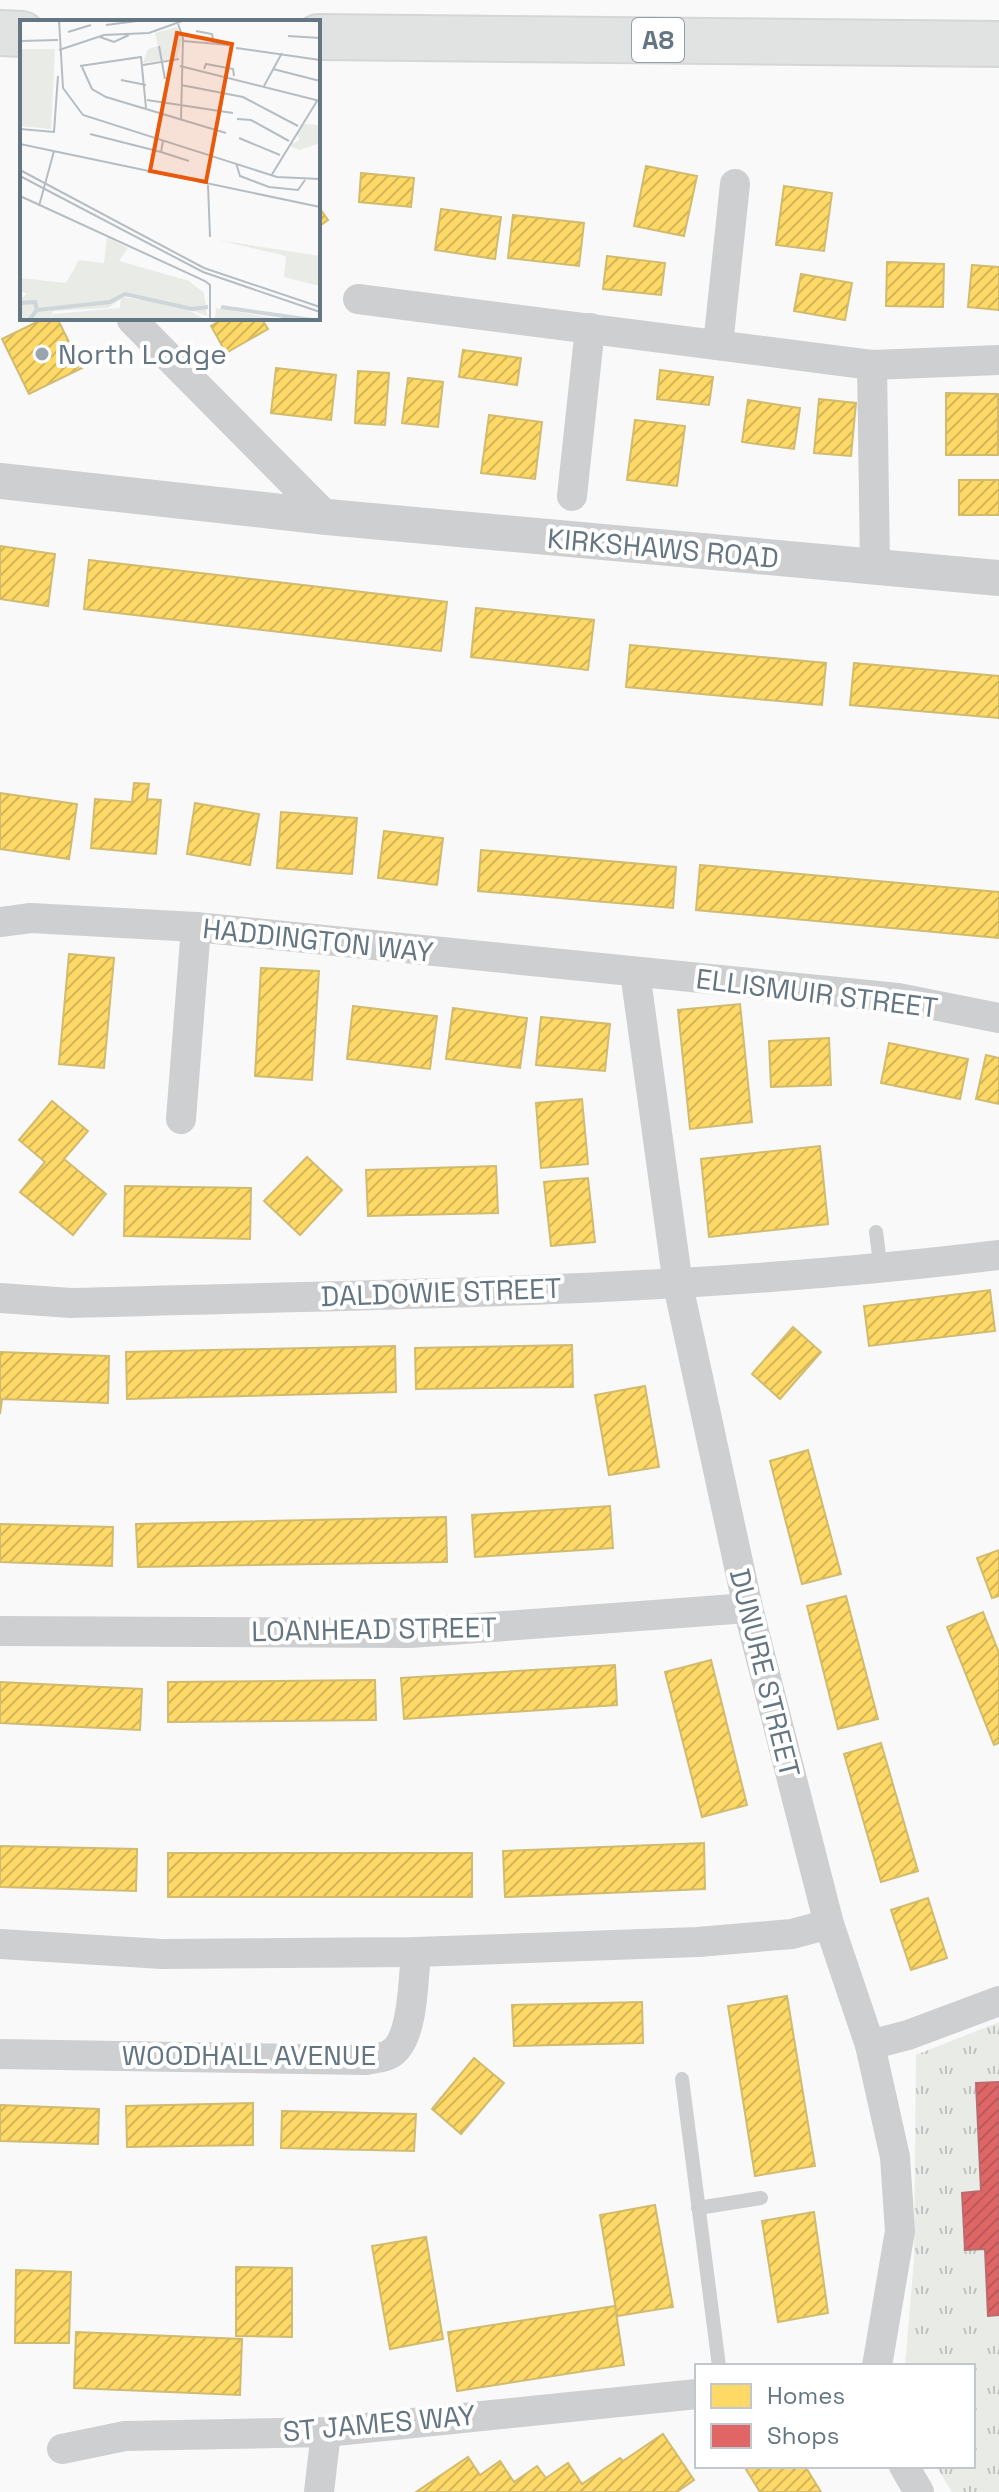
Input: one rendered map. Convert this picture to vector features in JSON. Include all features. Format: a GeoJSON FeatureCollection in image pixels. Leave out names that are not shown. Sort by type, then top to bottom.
{"type":"FeatureCollection","features":[{"type":"Feature","properties":{"kind":"highway"},"geometry":{"type":"LineString","coordinates":[[0,33],[20,34]]}},
{"type":"Feature","properties":{"kind":"highway","name":"A8"},"geometry":{"type":"LineString","coordinates":[[320,37],[999,44]]}},
{"type":"Feature","properties":{"kind":"street"},"geometry":{"type":"LineString","coordinates":[[718,345],[735,184]]}},
{"type":"Feature","properties":{"kind":"street"},"geometry":{"type":"LineString","coordinates":[[358,299],[872,365],[999,360]]}},
{"type":"Feature","properties":{"kind":"street"},"geometry":{"type":"LineString","coordinates":[[132,320],[327,517]]}},
{"type":"Feature","properties":{"kind":"street"},"geometry":{"type":"LineString","coordinates":[[572,496],[590,328]]}},
{"type":"Feature","properties":{"kind":"street"},"geometry":{"type":"LineString","coordinates":[[872,365],[875,567]]}},
{"type":"Feature","properties":{"kind":"street","name":"KIRKSHAWS ROAD"},"geometry":{"type":"LineString","coordinates":[[0,481],[327,517],[999,578]]}},
{"type":"Feature","properties":{"kind":"street","name":"HADDINGTON WAY"},"geometry":{"type":"LineString","coordinates":[[0,922],[31,918],[196,927],[635,972]]}},
{"type":"Feature","properties":{"kind":"street"},"geometry":{"type":"LineString","coordinates":[[181,1119],[196,927]]}},
{"type":"Feature","properties":{"kind":"street","name":"ELLISMUIR STREET"},"geometry":{"type":"LineString","coordinates":[[635,972],[898,998],[999,1018]]}},
{"type":"Feature","properties":{"kind":"street","name":"DUNURE STREET"},"geometry":{"type":"LineString","coordinates":[[635,972],[678,1285],[748,1608],[829,1924],[870,2045],[895,2157],[900,2231],[877,2364]]}},
{"type":"Feature","properties":{"kind":"street","name":"DALDOWIE STREET"},"geometry":{"type":"LineString","coordinates":[[0,1298],[71,1303],[678,1285],[881,1270],[999,1255]]}},
{"type":"Feature","properties":{"kind":"street","name":"LOANHEAD STREET"},"geometry":{"type":"LineString","coordinates":[[0,1631],[410,1633],[748,1608]]}},
{"type":"Feature","properties":{"kind":"street"},"geometry":{"type":"LineString","coordinates":[[0,1944],[162,1954],[416,1952],[698,1942],[792,1934],[829,1924]]}},
{"type":"Feature","properties":{"kind":"street","name":"WOODHALL AVENUE"},"geometry":{"type":"LineString","coordinates":[[0,2054],[366,2060],[389,2056],[401,2045],[407,2030],[416,1952]]}},
{"type":"Feature","properties":{"kind":"street"},"geometry":{"type":"LineString","coordinates":[[870,2045],[908,2035],[999,2001]]}},
{"type":"Feature","properties":{"kind":"street","name":"ST JAMES WAY"},"geometry":{"type":"LineString","coordinates":[[62,2449],[125,2436],[326,2432],[695,2394]]}},
{"type":"Feature","properties":{"kind":"street"},"geometry":{"type":"LineString","coordinates":[[319,2492],[326,2432]]}},
{"type":"Feature","properties":{"kind":"street"},"geometry":{"type":"LineString","coordinates":[[905,2468],[919,2492]]}},
{"type":"Feature","properties":{"kind":"lane"},"geometry":{"type":"LineString","coordinates":[[876,1232],[881,1270]]}},
{"type":"Feature","properties":{"kind":"lane"},"geometry":{"type":"LineString","coordinates":[[682,2079],[719,2364]]}},
{"type":"Feature","properties":{"kind":"lane"},"geometry":{"type":"LineString","coordinates":[[698,2208],[761,2198]]}},
{"type":"Feature","properties":{"kind":"green space"},"geometry":{"type":"Polygon","coordinates":[[[999,2022],[999,2492],[952,2492],[937,2468],[975,2468],[975,2364],[905,2364],[914,2260],[916,2055],[999,2022]]]}},
{"type":"Feature","properties":{"kind":"building: Homes"},"geometry":{"type":"Polygon","coordinates":[[[646,166],[697,176],[684,236],[634,226],[646,166]]]}},
{"type":"Feature","properties":{"kind":"building: Homes"},"geometry":{"type":"Polygon","coordinates":[[[361,173],[414,178],[411,207],[359,202],[361,173]]]}},
{"type":"Feature","properties":{"kind":"building: Homes"},"geometry":{"type":"Polygon","coordinates":[[[784,186],[832,193],[824,251],[776,245],[784,186]]]}},
{"type":"Feature","properties":{"kind":"building: Homes"},"geometry":{"type":"Polygon","coordinates":[[[320,209],[328,220],[320,226],[320,209]]]}},
{"type":"Feature","properties":{"kind":"building: Homes"},"geometry":{"type":"Polygon","coordinates":[[[441,209],[501,217],[495,259],[435,250],[441,209]]]}},
{"type":"Feature","properties":{"kind":"building: Homes"},"geometry":{"type":"Polygon","coordinates":[[[513,215],[584,223],[579,266],[508,258],[513,215]]]}},
{"type":"Feature","properties":{"kind":"building: Homes"},"geometry":{"type":"Polygon","coordinates":[[[607,256],[665,263],[661,295],[603,289],[607,256]]]}},
{"type":"Feature","properties":{"kind":"building: Homes"},"geometry":{"type":"Polygon","coordinates":[[[887,262],[944,264],[943,307],[886,306],[887,262]]]}},
{"type":"Feature","properties":{"kind":"building: Homes"},"geometry":{"type":"Polygon","coordinates":[[[972,265],[999,267],[999,310],[968,307],[972,265]]]}},
{"type":"Feature","properties":{"kind":"building: Homes"},"geometry":{"type":"Polygon","coordinates":[[[801,274],[852,283],[845,320],[794,311],[801,274]]]}},
{"type":"Feature","properties":{"kind":"building: Homes","name":"North Lodge"},"geometry":{"type":"Polygon","coordinates":[[[41,320],[58,320],[82,368],[29,394],[2,339],[41,320]]]}},
{"type":"Feature","properties":{"kind":"building: Homes"},"geometry":{"type":"Polygon","coordinates":[[[222,320],[262,320],[268,329],[226,353],[211,326],[222,320]]]}},
{"type":"Feature","properties":{"kind":"building: Homes"},"geometry":{"type":"Polygon","coordinates":[[[463,350],[521,358],[517,385],[459,377],[463,350]]]}},
{"type":"Feature","properties":{"kind":"building: Homes"},"geometry":{"type":"Polygon","coordinates":[[[276,368],[336,375],[331,420],[271,413],[276,368]]]}},
{"type":"Feature","properties":{"kind":"building: Homes"},"geometry":{"type":"Polygon","coordinates":[[[660,370],[713,377],[709,405],[657,399],[660,370]]]}},
{"type":"Feature","properties":{"kind":"building: Homes"},"geometry":{"type":"Polygon","coordinates":[[[358,371],[389,373],[385,425],[355,423],[358,371]]]}},
{"type":"Feature","properties":{"kind":"building: Homes"},"geometry":{"type":"Polygon","coordinates":[[[408,378],[443,382],[438,427],[402,423],[408,378]]]}},
{"type":"Feature","properties":{"kind":"building: Homes"},"geometry":{"type":"Polygon","coordinates":[[[946,393],[998,394],[998,455],[946,455],[946,393]]]}},
{"type":"Feature","properties":{"kind":"building: Homes"},"geometry":{"type":"Polygon","coordinates":[[[819,399],[856,403],[851,456],[814,453],[819,399]]]}},
{"type":"Feature","properties":{"kind":"building: Homes"},"geometry":{"type":"Polygon","coordinates":[[[748,400],[800,408],[794,449],[742,442],[748,400]]]}},
{"type":"Feature","properties":{"kind":"building: Homes"},"geometry":{"type":"Polygon","coordinates":[[[489,415],[542,422],[535,479],[481,473],[489,415]]]}},
{"type":"Feature","properties":{"kind":"building: Homes"},"geometry":{"type":"Polygon","coordinates":[[[635,420],[685,426],[677,486],[627,480],[635,420]]]}},
{"type":"Feature","properties":{"kind":"building: Homes"},"geometry":{"type":"Polygon","coordinates":[[[959,480],[999,480],[999,515],[959,515],[959,480]]]}},
{"type":"Feature","properties":{"kind":"building: Homes"},"geometry":{"type":"Polygon","coordinates":[[[0,546],[55,554],[48,606],[0,599],[0,546]]]}},
{"type":"Feature","properties":{"kind":"building: Homes"},"geometry":{"type":"Polygon","coordinates":[[[89,560],[447,602],[441,651],[84,609],[89,560]]]}},
{"type":"Feature","properties":{"kind":"building: Homes"},"geometry":{"type":"Polygon","coordinates":[[[476,608],[594,620],[588,670],[471,657],[476,608]]]}},
{"type":"Feature","properties":{"kind":"building: Homes"},"geometry":{"type":"Polygon","coordinates":[[[630,645],[826,663],[822,705],[626,687],[630,645]]]}},
{"type":"Feature","properties":{"kind":"building: Homes"},"geometry":{"type":"Polygon","coordinates":[[[854,663],[999,676],[999,718],[850,705],[854,663]]]}},
{"type":"Feature","properties":{"kind":"building: Homes"},"geometry":{"type":"Polygon","coordinates":[[[134,783],[149,784],[147,799],[161,800],[156,854],[91,848],[95,799],[132,802],[134,783]]]}},
{"type":"Feature","properties":{"kind":"building: Homes"},"geometry":{"type":"Polygon","coordinates":[[[0,793],[77,804],[69,859],[0,849],[0,793]]]}},
{"type":"Feature","properties":{"kind":"building: Homes"},"geometry":{"type":"Polygon","coordinates":[[[195,803],[259,814],[250,865],[187,854],[195,803]]]}},
{"type":"Feature","properties":{"kind":"building: Homes"},"geometry":{"type":"Polygon","coordinates":[[[281,812],[357,818],[352,874],[277,868],[281,812]]]}},
{"type":"Feature","properties":{"kind":"building: Homes"},"geometry":{"type":"Polygon","coordinates":[[[384,831],[443,838],[437,885],[378,878],[384,831]]]}},
{"type":"Feature","properties":{"kind":"building: Homes"},"geometry":{"type":"Polygon","coordinates":[[[481,850],[676,867],[673,908],[478,891],[481,850]]]}},
{"type":"Feature","properties":{"kind":"building: Homes"},"geometry":{"type":"Polygon","coordinates":[[[700,865],[999,892],[999,938],[696,910],[700,865]]]}},
{"type":"Feature","properties":{"kind":"building: Homes"},"geometry":{"type":"Polygon","coordinates":[[[69,954],[114,958],[104,1068],[59,1064],[69,954]]]}},
{"type":"Feature","properties":{"kind":"building: Homes"},"geometry":{"type":"Polygon","coordinates":[[[261,968],[319,971],[312,1080],[255,1076],[261,968]]]}},
{"type":"Feature","properties":{"kind":"building: Homes"},"geometry":{"type":"Polygon","coordinates":[[[740,1004],[752,1122],[690,1129],[678,1010],[740,1004]]]}},
{"type":"Feature","properties":{"kind":"building: Homes"},"geometry":{"type":"Polygon","coordinates":[[[353,1006],[437,1016],[430,1069],[347,1059],[353,1006]]]}},
{"type":"Feature","properties":{"kind":"building: Homes"},"geometry":{"type":"Polygon","coordinates":[[[453,1008],[527,1018],[520,1068],[446,1059],[453,1008]]]}},
{"type":"Feature","properties":{"kind":"building: Homes"},"geometry":{"type":"Polygon","coordinates":[[[541,1017],[610,1024],[605,1071],[536,1065],[541,1017]]]}},
{"type":"Feature","properties":{"kind":"building: Homes"},"geometry":{"type":"Polygon","coordinates":[[[829,1038],[831,1085],[771,1087],[769,1041],[829,1038]]]}},
{"type":"Feature","properties":{"kind":"building: Homes"},"geometry":{"type":"Polygon","coordinates":[[[889,1043],[968,1059],[960,1099],[881,1083],[889,1043]]]}},
{"type":"Feature","properties":{"kind":"building: Homes"},"geometry":{"type":"Polygon","coordinates":[[[986,1055],[999,1058],[999,1104],[976,1099],[986,1055]]]}},
{"type":"Feature","properties":{"kind":"building: Homes"},"geometry":{"type":"Polygon","coordinates":[[[582,1099],[588,1164],[541,1168],[536,1103],[582,1099]]]}},
{"type":"Feature","properties":{"kind":"building: Homes"},"geometry":{"type":"Polygon","coordinates":[[[52,1101],[88,1131],[64,1159],[106,1194],[73,1235],[20,1192],[45,1162],[19,1140],[52,1101]]]}},
{"type":"Feature","properties":{"kind":"building: Homes"},"geometry":{"type":"Polygon","coordinates":[[[820,1146],[828,1224],[709,1237],[701,1159],[820,1146]]]}},
{"type":"Feature","properties":{"kind":"building: Homes"},"geometry":{"type":"Polygon","coordinates":[[[307,1157],[342,1190],[300,1235],[264,1201],[307,1157]]]}},
{"type":"Feature","properties":{"kind":"building: Homes"},"geometry":{"type":"Polygon","coordinates":[[[496,1166],[498,1213],[368,1216],[366,1170],[496,1166]]]}},
{"type":"Feature","properties":{"kind":"building: Homes"},"geometry":{"type":"Polygon","coordinates":[[[588,1178],[595,1242],[551,1246],[544,1182],[588,1178]]]}},
{"type":"Feature","properties":{"kind":"building: Homes"},"geometry":{"type":"Polygon","coordinates":[[[125,1186],[251,1188],[250,1239],[124,1236],[125,1186]]]}},
{"type":"Feature","properties":{"kind":"building: Homes"},"geometry":{"type":"Polygon","coordinates":[[[990,1290],[995,1331],[869,1346],[864,1306],[990,1290]]]}},
{"type":"Feature","properties":{"kind":"building: Homes"},"geometry":{"type":"Polygon","coordinates":[[[793,1327],[821,1352],[780,1399],[752,1374],[793,1327]]]}},
{"type":"Feature","properties":{"kind":"building: Homes"},"geometry":{"type":"Polygon","coordinates":[[[572,1345],[573,1387],[416,1389],[415,1348],[572,1345]]]}},
{"type":"Feature","properties":{"kind":"building: Homes"},"geometry":{"type":"Polygon","coordinates":[[[395,1346],[396,1392],[127,1399],[126,1352],[395,1346]]]}},
{"type":"Feature","properties":{"kind":"building: Homes"},"geometry":{"type":"Polygon","coordinates":[[[0,1352],[109,1356],[108,1403],[2,1399],[0,1414],[0,1352]]]}},
{"type":"Feature","properties":{"kind":"building: Homes"},"geometry":{"type":"Polygon","coordinates":[[[645,1386],[659,1467],[609,1475],[595,1395],[645,1386]]]}},
{"type":"Feature","properties":{"kind":"building: Homes"},"geometry":{"type":"Polygon","coordinates":[[[808,1450],[841,1574],[802,1584],[770,1461],[808,1450]]]}},
{"type":"Feature","properties":{"kind":"building: Homes"},"geometry":{"type":"Polygon","coordinates":[[[610,1506],[613,1548],[475,1557],[472,1515],[610,1506]]]}},
{"type":"Feature","properties":{"kind":"building: Homes"},"geometry":{"type":"Polygon","coordinates":[[[446,1517],[447,1562],[138,1567],[136,1524],[446,1517]]]}},
{"type":"Feature","properties":{"kind":"building: Homes"},"geometry":{"type":"Polygon","coordinates":[[[0,1524],[113,1527],[112,1566],[0,1562],[0,1524]]]}},
{"type":"Feature","properties":{"kind":"building: Homes"},"geometry":{"type":"Polygon","coordinates":[[[999,1550],[999,1596],[992,1598],[977,1558],[999,1550]]]}},
{"type":"Feature","properties":{"kind":"building: Homes"},"geometry":{"type":"Polygon","coordinates":[[[846,1596],[878,1719],[838,1729],[807,1606],[846,1596]]]}},
{"type":"Feature","properties":{"kind":"building: Homes"},"geometry":{"type":"Polygon","coordinates":[[[983,1612],[999,1653],[999,1743],[994,1745],[947,1627],[983,1612]]]}},
{"type":"Feature","properties":{"kind":"building: Homes"},"geometry":{"type":"Polygon","coordinates":[[[711,1660],[747,1805],[702,1817],[665,1672],[711,1660]]]}},
{"type":"Feature","properties":{"kind":"building: Homes"},"geometry":{"type":"Polygon","coordinates":[[[615,1665],[617,1705],[404,1719],[401,1678],[615,1665]]]}},
{"type":"Feature","properties":{"kind":"building: Homes"},"geometry":{"type":"Polygon","coordinates":[[[375,1680],[376,1720],[168,1722],[168,1682],[375,1680]]]}},
{"type":"Feature","properties":{"kind":"building: Homes"},"geometry":{"type":"Polygon","coordinates":[[[0,1682],[142,1689],[140,1730],[0,1723],[0,1682]]]}},
{"type":"Feature","properties":{"kind":"building: Homes"},"geometry":{"type":"Polygon","coordinates":[[[881,1743],[918,1871],[881,1882],[844,1754],[881,1743]]]}},
{"type":"Feature","properties":{"kind":"building: Homes"},"geometry":{"type":"Polygon","coordinates":[[[704,1843],[705,1889],[505,1897],[503,1851],[704,1843]]]}},
{"type":"Feature","properties":{"kind":"building: Homes"},"geometry":{"type":"Polygon","coordinates":[[[0,1846],[137,1849],[136,1891],[0,1887],[0,1846]]]}},
{"type":"Feature","properties":{"kind":"building: Homes"},"geometry":{"type":"Polygon","coordinates":[[[168,1853],[472,1853],[472,1897],[168,1897],[168,1853]]]}},
{"type":"Feature","properties":{"kind":"building: Homes"},"geometry":{"type":"Polygon","coordinates":[[[928,1898],[947,1958],[911,1970],[891,1910],[928,1898]]]}},
{"type":"Feature","properties":{"kind":"building: Homes"},"geometry":{"type":"Polygon","coordinates":[[[787,1996],[815,2166],[755,2176],[728,2006],[787,1996]]]}},
{"type":"Feature","properties":{"kind":"building: Homes"},"geometry":{"type":"Polygon","coordinates":[[[642,2002],[643,2043],[514,2046],[512,2005],[642,2002]]]}},
{"type":"Feature","properties":{"kind":"building: Homes"},"geometry":{"type":"Polygon","coordinates":[[[474,2058],[504,2083],[461,2134],[432,2109],[474,2058]]]}},
{"type":"Feature","properties":{"kind":"building: Homes"},"geometry":{"type":"Polygon","coordinates":[[[253,2103],[253,2145],[127,2147],[126,2106],[253,2103]]]}},
{"type":"Feature","properties":{"kind":"building: Homes"},"geometry":{"type":"Polygon","coordinates":[[[0,2105],[99,2109],[98,2144],[0,2141],[0,2105]]]}},
{"type":"Feature","properties":{"kind":"building: Homes"},"geometry":{"type":"Polygon","coordinates":[[[282,2111],[416,2114],[414,2151],[281,2148],[282,2111]]]}},
{"type":"Feature","properties":{"kind":"building: Homes"},"geometry":{"type":"Polygon","coordinates":[[[655,2205],[673,2307],[617,2316],[600,2215],[655,2205]]]}},
{"type":"Feature","properties":{"kind":"building: Homes"},"geometry":{"type":"Polygon","coordinates":[[[814,2212],[828,2313],[778,2322],[762,2221],[814,2212]]]}},
{"type":"Feature","properties":{"kind":"building: Homes"},"geometry":{"type":"Polygon","coordinates":[[[426,2237],[443,2339],[390,2349],[372,2246],[426,2237]]]}},
{"type":"Feature","properties":{"kind":"building: Homes"},"geometry":{"type":"Polygon","coordinates":[[[236,2267],[292,2268],[292,2337],[236,2336],[236,2267]]]}},
{"type":"Feature","properties":{"kind":"building: Homes"},"geometry":{"type":"Polygon","coordinates":[[[16,2270],[71,2272],[69,2343],[15,2343],[16,2270]]]}},
{"type":"Feature","properties":{"kind":"building: Homes"},"geometry":{"type":"Polygon","coordinates":[[[615,2306],[624,2365],[457,2391],[448,2332],[615,2306]]]}},
{"type":"Feature","properties":{"kind":"building: Homes"},"geometry":{"type":"Polygon","coordinates":[[[76,2332],[242,2339],[240,2395],[74,2388],[76,2332]]]}},
{"type":"Feature","properties":{"kind":"building: Homes"},"geometry":{"type":"Polygon","coordinates":[[[663,2434],[694,2480],[677,2492],[416,2492],[468,2457],[480,2475],[500,2461],[514,2482],[537,2466],[546,2478],[568,2463],[582,2484],[663,2434]]]}},
{"type":"Feature","properties":{"kind":"building: Homes"},"geometry":{"type":"Polygon","coordinates":[[[745,2468],[806,2468],[821,2492],[760,2492],[745,2468]]]}},
{"type":"Feature","properties":{"kind":"building: Shops"},"geometry":{"type":"Polygon","coordinates":[[[999,2082],[999,2315],[988,2316],[985,2249],[965,2250],[962,2193],[981,2191],[976,2083],[999,2082]]]}},
{"type":"Feature","properties":{"kind":"place","name":"North Lodge"},"geometry":{"type":"Point","coordinates":[42,354]}}]}
